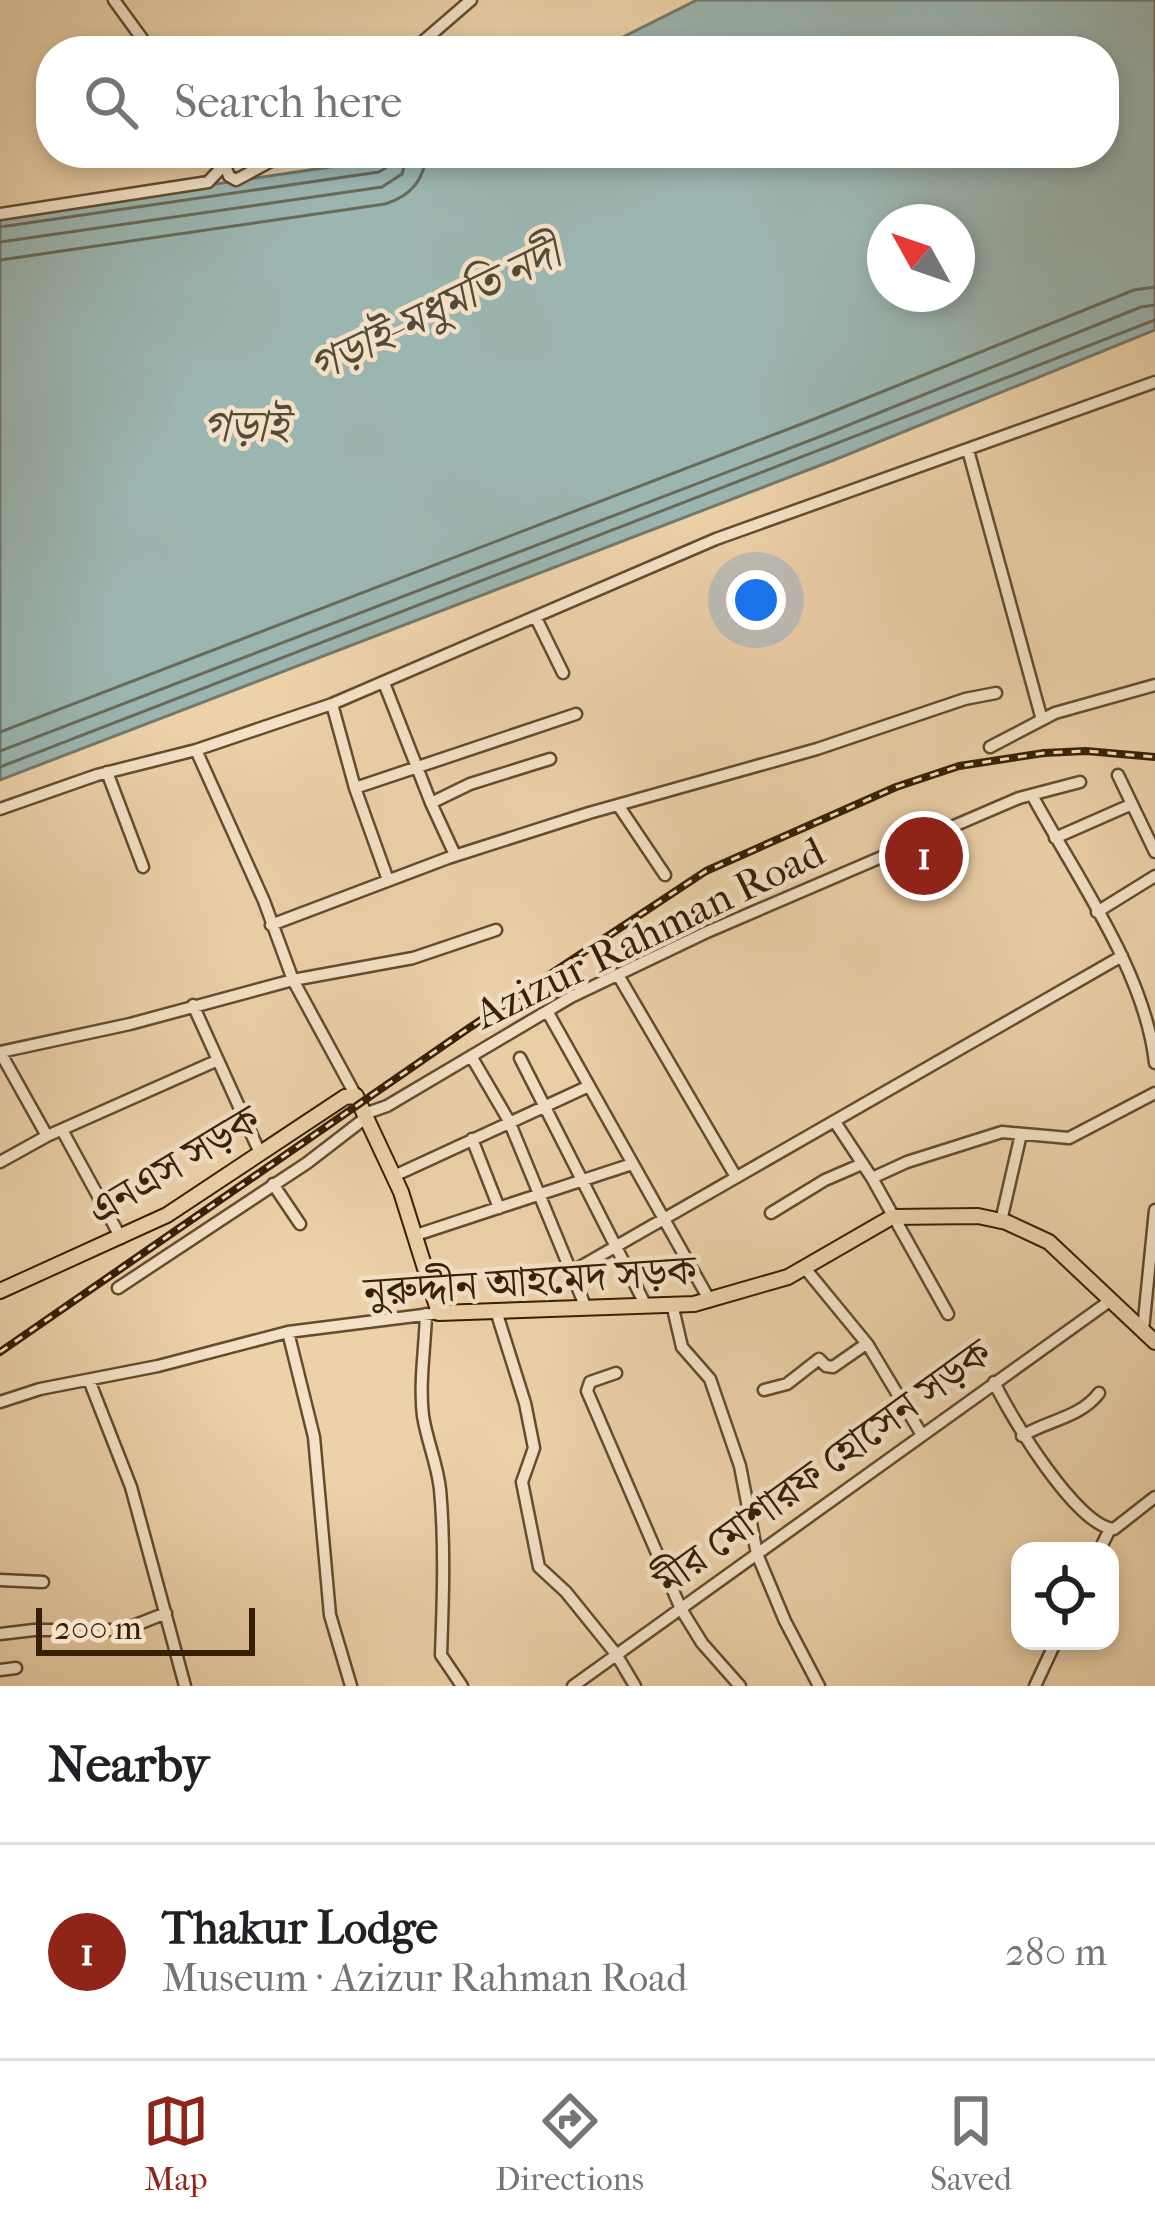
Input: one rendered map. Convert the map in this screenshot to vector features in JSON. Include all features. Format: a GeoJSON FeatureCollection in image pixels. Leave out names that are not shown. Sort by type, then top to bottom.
{"type":"FeatureCollection","features":[{"type":"Feature","properties":{"kind":"main road"},"geometry":{"type":"LineString","coordinates":[[356,1096],[416,1235],[432,1314]]}},
{"type":"Feature","properties":{"kind":"main road","name":"এনএস সড়ক"},"geometry":{"type":"LineString","coordinates":[[3,1285],[166,1215],[345,1097],[356,1096]]}},
{"type":"Feature","properties":{"kind":"main road","name":"নুরুদ্দীন আহমেদ সড়ক"},"geometry":{"type":"LineString","coordinates":[[432,1314],[710,1301],[788,1277],[892,1217],[978,1216],[1049,1242],[1155,1342]]}},
{"type":"Feature","properties":{"kind":"street"},"geometry":{"type":"LineString","coordinates":[[113,0],[141,36]]}},
{"type":"Feature","properties":{"kind":"street"},"geometry":{"type":"LineString","coordinates":[[429,36],[470,0]]}},
{"type":"Feature","properties":{"kind":"street"},"geometry":{"type":"LineString","coordinates":[[0,214],[208,182],[216,168]]}},
{"type":"Feature","properties":{"kind":"street"},"geometry":{"type":"LineString","coordinates":[[226,168],[231,178],[241,179],[260,168]]}},
{"type":"Feature","properties":{"kind":"street"},"geometry":{"type":"LineString","coordinates":[[0,809],[107,772],[196,751],[332,704],[716,539],[1155,382]]}},
{"type":"Feature","properties":{"kind":"street"},"geometry":{"type":"LineString","coordinates":[[968,450],[1042,720]]}},
{"type":"Feature","properties":{"kind":"street"},"geometry":{"type":"LineString","coordinates":[[536,618],[563,673]]}},
{"type":"Feature","properties":{"kind":"street"},"geometry":{"type":"LineString","coordinates":[[385,682],[430,803],[455,855]]}},
{"type":"Feature","properties":{"kind":"street"},"geometry":{"type":"LineString","coordinates":[[990,748],[1042,720],[1155,685]]}},
{"type":"Feature","properties":{"kind":"street"},"geometry":{"type":"LineString","coordinates":[[271,925],[455,855],[996,693]]}},
{"type":"Feature","properties":{"kind":"street"},"geometry":{"type":"LineString","coordinates":[[332,704],[388,880]]}},
{"type":"Feature","properties":{"kind":"street"},"geometry":{"type":"LineString","coordinates":[[355,788],[576,714]]}},
{"type":"Feature","properties":{"kind":"street"},"geometry":{"type":"LineString","coordinates":[[196,751],[265,901],[293,980],[356,1096]]}},
{"type":"Feature","properties":{"kind":"street"},"geometry":{"type":"LineString","coordinates":[[430,803],[470,784],[550,759]]}},
{"type":"Feature","properties":{"kind":"street"},"geometry":{"type":"LineString","coordinates":[[107,772],[143,867]]}},
{"type":"Feature","properties":{"kind":"street"},"geometry":{"type":"LineString","coordinates":[[1118,775],[1155,852]]}},
{"type":"Feature","properties":{"kind":"street","name":"Azizur Rahman Road"},"geometry":{"type":"LineString","coordinates":[[118,1288],[368,1115],[548,1011],[883,855],[1032,795],[1081,782]]}},
{"type":"Feature","properties":{"kind":"street"},"geometry":{"type":"LineString","coordinates":[[1032,795],[1122,956],[1151,1027],[1155,1064]]}},
{"type":"Feature","properties":{"kind":"street"},"geometry":{"type":"LineString","coordinates":[[618,805],[665,875]]}},
{"type":"Feature","properties":{"kind":"street"},"geometry":{"type":"LineString","coordinates":[[1055,838],[1130,805]]}},
{"type":"Feature","properties":{"kind":"street"},"geometry":{"type":"LineString","coordinates":[[1096,912],[1155,876]]}},
{"type":"Feature","properties":{"kind":"street"},"geometry":{"type":"LineString","coordinates":[[47,1136],[0,1052],[293,980],[412,958],[496,930]]}},
{"type":"Feature","properties":{"kind":"street"},"geometry":{"type":"LineString","coordinates":[[573,1271],[1122,956]]}},
{"type":"Feature","properties":{"kind":"street"},"geometry":{"type":"LineString","coordinates":[[618,975],[736,1178]]}},
{"type":"Feature","properties":{"kind":"street"},"geometry":{"type":"LineString","coordinates":[[193,1005],[260,1153]]}},
{"type":"Feature","properties":{"kind":"street"},"geometry":{"type":"LineString","coordinates":[[548,1011],[710,1301]]}},
{"type":"Feature","properties":{"kind":"street"},"geometry":{"type":"LineString","coordinates":[[471,1056],[509,1121],[586,1308]]}},
{"type":"Feature","properties":{"kind":"street"},"geometry":{"type":"LineString","coordinates":[[520,1058],[646,1306]]}},
{"type":"Feature","properties":{"kind":"street"},"geometry":{"type":"LineString","coordinates":[[0,1162],[47,1136],[216,1061]]}},
{"type":"Feature","properties":{"kind":"street"},"geometry":{"type":"LineString","coordinates":[[394,1176],[589,1086]]}},
{"type":"Feature","properties":{"kind":"street"},"geometry":{"type":"LineString","coordinates":[[872,1178],[1002,1132],[1069,1138],[1155,1093]]}},
{"type":"Feature","properties":{"kind":"street"},"geometry":{"type":"LineString","coordinates":[[835,1122],[948,1314]]}},
{"type":"Feature","properties":{"kind":"street"},"geometry":{"type":"LineString","coordinates":[[62,1130],[121,1238]]}},
{"type":"Feature","properties":{"kind":"street"},"geometry":{"type":"LineString","coordinates":[[1001,1221],[1021,1134]]}},
{"type":"Feature","properties":{"kind":"street"},"geometry":{"type":"LineString","coordinates":[[472,1138],[499,1208]]}},
{"type":"Feature","properties":{"kind":"street"},"geometry":{"type":"LineString","coordinates":[[416,1235],[632,1164]]}},
{"type":"Feature","properties":{"kind":"street"},"geometry":{"type":"LineString","coordinates":[[771,1213],[862,1164]]}},
{"type":"Feature","properties":{"kind":"street"},"geometry":{"type":"LineString","coordinates":[[274,1184],[300,1223]]}},
{"type":"Feature","properties":{"kind":"street"},"geometry":{"type":"LineString","coordinates":[[1143,1330],[1155,1210]]}},
{"type":"Feature","properties":{"kind":"street"},"geometry":{"type":"LineString","coordinates":[[804,1267],[866,1344],[922,1435]]}},
{"type":"Feature","properties":{"kind":"street","name":"মীর মোশারফ হোসেন সড়ক"},"geometry":{"type":"LineString","coordinates":[[573,1686],[1111,1300]]}},
{"type":"Feature","properties":{"kind":"street"},"geometry":{"type":"LineString","coordinates":[[672,1304],[682,1347],[710,1379],[740,1466],[758,1554],[819,1686]]}},
{"type":"Feature","properties":{"kind":"street"},"geometry":{"type":"LineString","coordinates":[[496,1311],[534,1448],[522,1482],[539,1567],[566,1592],[616,1654],[635,1686]]}},
{"type":"Feature","properties":{"kind":"street"},"geometry":{"type":"LineString","coordinates":[[432,1314],[422,1401],[437,1466],[442,1516],[446,1619],[441,1655],[462,1686]]}},
{"type":"Feature","properties":{"kind":"street","name":"নুরুদ্দীন আহমেদ সড়ক"},"geometry":{"type":"LineString","coordinates":[[0,1402],[288,1332],[432,1314]]}},
{"type":"Feature","properties":{"kind":"street"},"geometry":{"type":"LineString","coordinates":[[288,1332],[314,1437],[329,1615],[351,1686]]}},
{"type":"Feature","properties":{"kind":"street"},"geometry":{"type":"LineString","coordinates":[[764,1390],[787,1384],[820,1359],[833,1367],[866,1344]]}},
{"type":"Feature","properties":{"kind":"street"},"geometry":{"type":"LineString","coordinates":[[616,1373],[590,1382],[587,1391],[681,1609],[702,1643],[740,1686]]}},
{"type":"Feature","properties":{"kind":"street"},"geometry":{"type":"LineString","coordinates":[[89,1380],[131,1487],[185,1686]]}},
{"type":"Feature","properties":{"kind":"street"},"geometry":{"type":"LineString","coordinates":[[994,1382],[1022,1436],[1095,1522],[1109,1531]]}},
{"type":"Feature","properties":{"kind":"street"},"geometry":{"type":"LineString","coordinates":[[1022,1436],[1053,1419],[1081,1412],[1099,1393]]}},
{"type":"Feature","properties":{"kind":"street"},"geometry":{"type":"LineString","coordinates":[[1104,1542],[1109,1531],[1155,1496]]}},
{"type":"Feature","properties":{"kind":"street"},"geometry":{"type":"LineString","coordinates":[[0,1580],[43,1582]]}},
{"type":"Feature","properties":{"kind":"street"},"geometry":{"type":"LineString","coordinates":[[0,1634],[122,1630],[166,1613]]}},
{"type":"Feature","properties":{"kind":"street"},"geometry":{"type":"LineString","coordinates":[[1035,1686],[1051,1650]]}},
{"type":"Feature","properties":{"kind":"street"},"geometry":{"type":"LineString","coordinates":[[0,1670],[16,1668]]}},
{"type":"Feature","properties":{"kind":"water","name":"গড়াই"},"geometry":{"type":"Polygon","coordinates":[[[697,0],[1155,0],[1155,330],[834,460],[0,780],[0,216],[323,168],[1119,168],[1119,36],[625,36],[697,0]]]}},
{"type":"Feature","properties":{"kind":"railway"},"geometry":{"type":"LineString","coordinates":[[0,1352],[469,1028],[706,871],[896,787],[959,766],[1086,751],[1155,757]]}},
{"type":"Feature","properties":{"kind":"place","name":"Thakur Lodge"},"geometry":{"type":"Point","coordinates":[924,856]}},
{"type":"Feature","properties":{"kind":"water label","name":"গড়াই-মধুমতি নদী"},"geometry":{"type":"Point","coordinates":[434,309]}}]}
